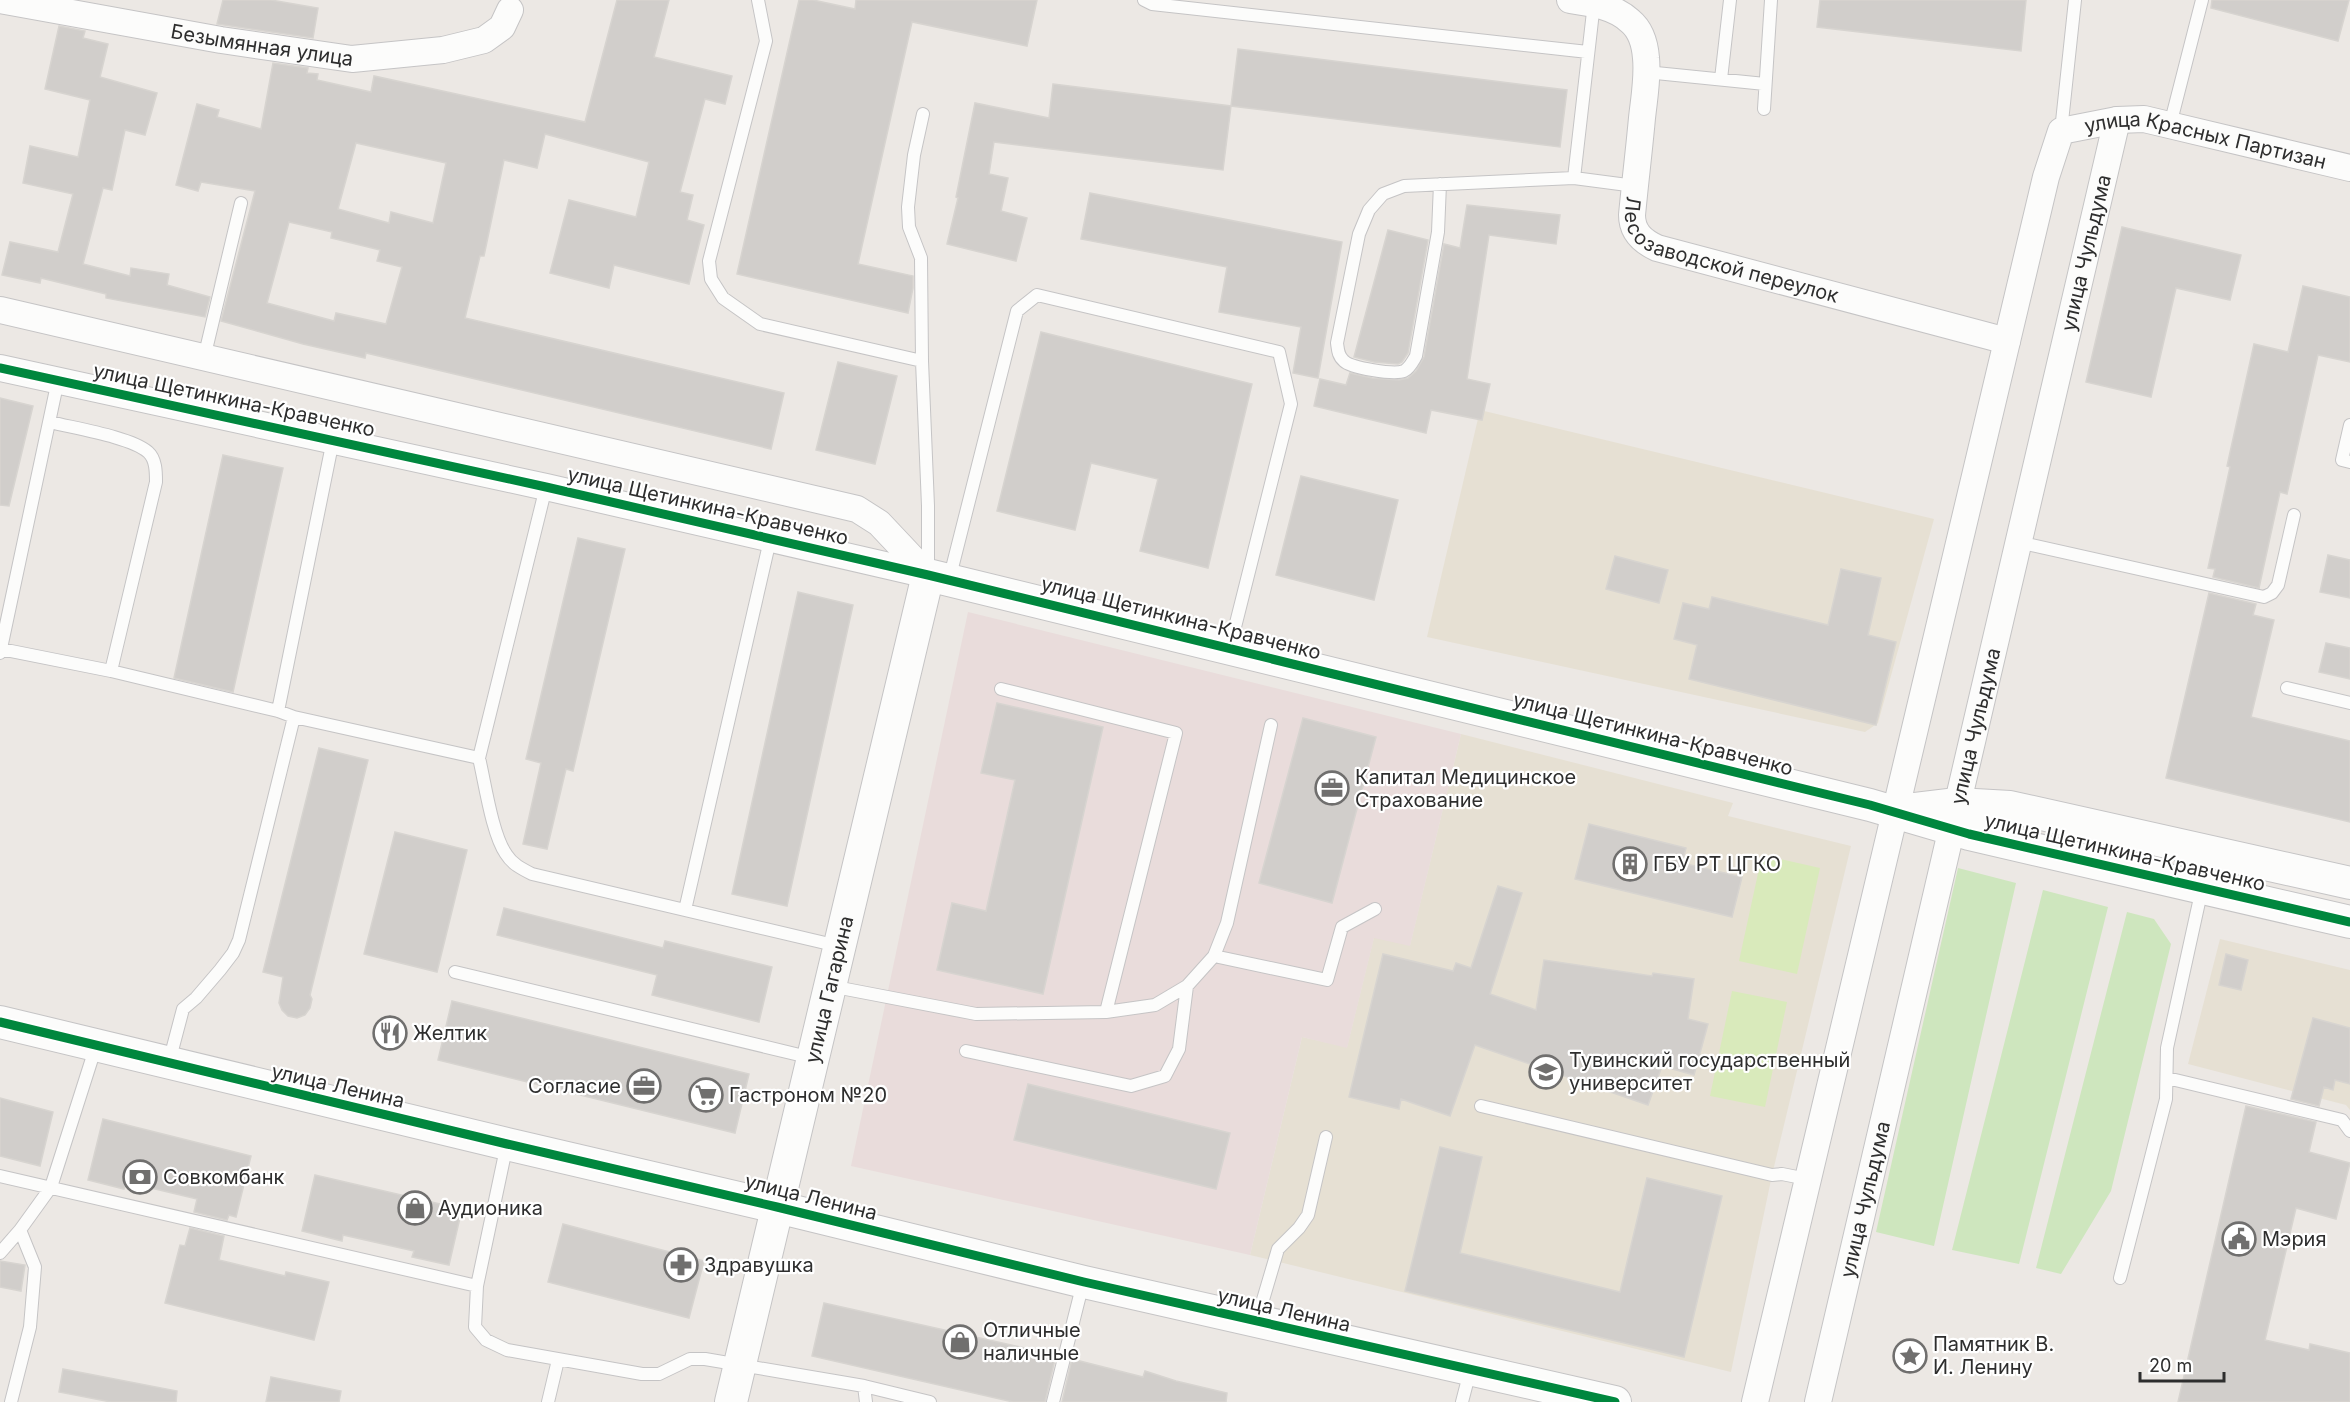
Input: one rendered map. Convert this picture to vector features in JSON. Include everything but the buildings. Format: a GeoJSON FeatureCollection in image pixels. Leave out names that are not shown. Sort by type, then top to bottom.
{"type":"FeatureCollection","features":[{"type":"Feature","properties":{"kind":"street","name":"Безымянная улица"},"geometry":{"type":"LineString","coordinates":[[0,0],[221,40],[352,59],[443,50],[484,40],[502,27],[510,10]]}},
{"type":"Feature","properties":{"kind":"street","name":"Лесозаводской переулок"},"geometry":{"type":"LineString","coordinates":[[1582,2],[1620,14],[1638,31],[1644,45],[1646,72],[1632,215],[1634,230],[1645,241],[1657,248],[2007,341]]}},
{"type":"Feature","properties":{"kind":"street","name":"улица Красных Партизан"},"geometry":{"type":"LineString","coordinates":[[2061,130],[2117,120],[2144,119],[2350,168]]}},
{"type":"Feature","properties":{"kind":"street","name":"улица Чульдума"},"geometry":{"type":"LineString","coordinates":[[1818,1402],[2117,120]]}},
{"type":"Feature","properties":{"kind":"street"},"geometry":{"type":"LineString","coordinates":[[1755,1402],[2046,177],[2061,130]]}},
{"type":"Feature","properties":{"kind":"street","name":"улица Щетинкина-Кравченко"},"geometry":{"type":"LineString","coordinates":[[0,310],[857,509],[879,523],[938,577]]}},
{"type":"Feature","properties":{"kind":"street","name":"улица Щетинкина-Кравченко"},"geometry":{"type":"LineString","coordinates":[[0,368],[546,487],[938,577],[1894,812],[1954,816],[2010,807],[2350,884]]}},
{"type":"Feature","properties":{"kind":"street","name":"улица Гагарина"},"geometry":{"type":"LineString","coordinates":[[731,1402],[838,946],[938,577]]}},
{"type":"Feature","properties":{"kind":"street","name":"улица Щетинкина-Кравченко"},"geometry":{"type":"LineString","coordinates":[[1954,816],[1969,834],[2350,922]]}},
{"type":"Feature","properties":{"kind":"street","name":"улица Ленина"},"geometry":{"type":"LineString","coordinates":[[0,1022],[1084,1282],[1615,1402]]}},
{"type":"Feature","properties":{"kind":"lane"},"geometry":{"type":"LineString","coordinates":[[758,0],[766,41],[709,261],[711,279],[723,298],[760,324],[922,361]]}},
{"type":"Feature","properties":{"kind":"lane"},"geometry":{"type":"LineString","coordinates":[[1144,0],[1152,4],[1588,52]]}},
{"type":"Feature","properties":{"kind":"lane"},"geometry":{"type":"LineString","coordinates":[[1721,79],[1730,0]]}},
{"type":"Feature","properties":{"kind":"lane"},"geometry":{"type":"LineString","coordinates":[[1764,109],[1772,0]]}},
{"type":"Feature","properties":{"kind":"lane"},"geometry":{"type":"LineString","coordinates":[[2061,130],[2075,0]]}},
{"type":"Feature","properties":{"kind":"lane"},"geometry":{"type":"LineString","coordinates":[[2170,125],[2202,0]]}},
{"type":"Feature","properties":{"kind":"lane"},"geometry":{"type":"LineString","coordinates":[[1575,178],[1588,52],[1582,2]]}},
{"type":"Feature","properties":{"kind":"lane"},"geometry":{"type":"LineString","coordinates":[[1646,72],[1765,84]]}},
{"type":"Feature","properties":{"kind":"lane"},"geometry":{"type":"LineString","coordinates":[[922,114],[908,207],[909,227],[921,258],[922,361],[928,506],[938,577]]}},
{"type":"Feature","properties":{"kind":"lane"},"geometry":{"type":"LineString","coordinates":[[1440,184],[1438,232],[1416,356],[1404,371],[1394,372],[1353,366],[1344,361],[1338,353],[1337,343],[1359,234],[1369,210],[1383,194],[1404,186],[1440,184],[1575,178],[1635,186]]}},
{"type":"Feature","properties":{"kind":"lane"},"geometry":{"type":"LineString","coordinates":[[204,358],[241,202]]}},
{"type":"Feature","properties":{"kind":"lane"},"geometry":{"type":"LineString","coordinates":[[938,577],[1017,311],[1037,295],[1278,352],[1291,404],[1230,648]]}},
{"type":"Feature","properties":{"kind":"lane"},"geometry":{"type":"LineString","coordinates":[[58,380],[0,651],[111,671],[278,711],[294,717],[479,758]]}},
{"type":"Feature","properties":{"kind":"lane"},"geometry":{"type":"LineString","coordinates":[[50,422],[135,444],[149,453],[156,468],[156,482],[111,671]]}},
{"type":"Feature","properties":{"kind":"lane"},"geometry":{"type":"LineString","coordinates":[[2350,425],[2342,460],[2350,462]]}},
{"type":"Feature","properties":{"kind":"lane"},"geometry":{"type":"LineString","coordinates":[[278,711],[333,440]]}},
{"type":"Feature","properties":{"kind":"lane"},"geometry":{"type":"LineString","coordinates":[[546,487],[479,758],[498,839],[506,854],[518,867],[532,874],[838,946]]}},
{"type":"Feature","properties":{"kind":"lane"},"geometry":{"type":"LineString","coordinates":[[2018,542],[2264,597],[2272,593],[2278,585],[2295,515]]}},
{"type":"Feature","properties":{"kind":"lane"},"geometry":{"type":"LineString","coordinates":[[685,910],[770,540]]}},
{"type":"Feature","properties":{"kind":"lane"},"geometry":{"type":"LineString","coordinates":[[2287,688],[2350,703]]}},
{"type":"Feature","properties":{"kind":"lane"},"geometry":{"type":"LineString","coordinates":[[1001,689],[1176,733],[1106,1012]]}},
{"type":"Feature","properties":{"kind":"lane"},"geometry":{"type":"LineString","coordinates":[[168,1064],[183,1009],[220,970],[233,953],[239,940],[294,717]]}},
{"type":"Feature","properties":{"kind":"lane"},"geometry":{"type":"LineString","coordinates":[[828,986],[976,1014],[1106,1012],[1155,1005],[1187,986],[1214,957],[1227,923],[1271,725]]}},
{"type":"Feature","properties":{"kind":"lane"},"geometry":{"type":"LineString","coordinates":[[2120,1278],[2166,1099],[2167,1048],[2210,852]]}},
{"type":"Feature","properties":{"kind":"lane"},"geometry":{"type":"LineString","coordinates":[[1214,957],[1327,980],[1342,927],[1375,909]]}},
{"type":"Feature","properties":{"kind":"lane"},"geometry":{"type":"LineString","coordinates":[[455,972],[812,1058]]}},
{"type":"Feature","properties":{"kind":"lane"},"geometry":{"type":"LineString","coordinates":[[966,1051],[1131,1086],[1165,1076],[1179,1049],[1187,986]]}},
{"type":"Feature","properties":{"kind":"lane"},"geometry":{"type":"LineString","coordinates":[[0,1253],[51,1187],[96,1046]]}},
{"type":"Feature","properties":{"kind":"lane"},"geometry":{"type":"LineString","coordinates":[[2167,1078],[2342,1120],[2350,1131]]}},
{"type":"Feature","properties":{"kind":"lane"},"geometry":{"type":"LineString","coordinates":[[1480,1106],[1772,1175],[1782,1174],[1807,1179]]}},
{"type":"Feature","properties":{"kind":"lane"},"geometry":{"type":"LineString","coordinates":[[1256,1322],[1278,1249],[1299,1228],[1308,1215],[1326,1137]]}},
{"type":"Feature","properties":{"kind":"lane"},"geometry":{"type":"LineString","coordinates":[[507,1144],[477,1286],[474,1327],[486,1340],[507,1350],[642,1374],[659,1374],[690,1359],[705,1359],[864,1386],[930,1402]]}},
{"type":"Feature","properties":{"kind":"lane"},"geometry":{"type":"LineString","coordinates":[[0,1176],[477,1286]]}},
{"type":"Feature","properties":{"kind":"lane"},"geometry":{"type":"LineString","coordinates":[[11,1402],[30,1327],[35,1267],[20,1230]]}},
{"type":"Feature","properties":{"kind":"lane"},"geometry":{"type":"LineString","coordinates":[[1053,1402],[1084,1282]]}},
{"type":"Feature","properties":{"kind":"lane"},"geometry":{"type":"LineString","coordinates":[[548,1402],[558,1360]]}},
{"type":"Feature","properties":{"kind":"lane"},"geometry":{"type":"LineString","coordinates":[[1462,1402],[1470,1370]]}},
{"type":"Feature","properties":{"kind":"lane"},"geometry":{"type":"LineString","coordinates":[[864,1386],[866,1402]]}},
{"type":"Feature","properties":{"kind":"shaded area"},"geometry":{"type":"Polygon","coordinates":[[[1480,410],[1934,519],[1878,723],[1865,732],[1427,637],[1480,410]]]}},
{"type":"Feature","properties":{"kind":"shaded area"},"geometry":{"type":"Polygon","coordinates":[[[968,612],[1461,734],[1410,946],[1374,938],[1347,1048],[1302,1037],[1250,1255],[851,1166],[968,612]]]}},
{"type":"Feature","properties":{"kind":"shaded area","name":"Тувинский государственный университет"},"geometry":{"type":"Polygon","coordinates":[[[1461,734],[1733,803],[1728,816],[1851,846],[1772,1175],[1731,1372],[1250,1255],[1302,1037],[1347,1047],[1374,937],[1410,945],[1461,734]]]}},
{"type":"Feature","properties":{"kind":"shaded area"},"geometry":{"type":"Polygon","coordinates":[[[2220,939],[2350,970],[2350,1110],[2346,1105],[2188,1064],[2220,939]]]}},
{"type":"Feature","properties":{"kind":"green space"},"geometry":{"type":"Polygon","coordinates":[[[1762,855],[1820,868],[1797,974],[1739,961],[1762,855]]]}},
{"type":"Feature","properties":{"kind":"green space"},"geometry":{"type":"Polygon","coordinates":[[[1958,868],[2016,883],[1934,1246],[1876,1232],[1958,868]]]}},
{"type":"Feature","properties":{"kind":"green space"},"geometry":{"type":"Polygon","coordinates":[[[2043,890],[2108,907],[2019,1264],[1952,1250],[2043,890]]]}},
{"type":"Feature","properties":{"kind":"green space"},"geometry":{"type":"Polygon","coordinates":[[[2127,912],[2154,919],[2171,944],[2111,1191],[2061,1274],[2036,1268],[2127,912]]]}},
{"type":"Feature","properties":{"kind":"green space"},"geometry":{"type":"Polygon","coordinates":[[[1732,991],[1787,1002],[1765,1107],[1710,1096],[1732,991]]]}},
{"type":"Feature","properties":{"kind":"cycle path"},"geometry":{"type":"LineString","coordinates":[[0,368],[546,487],[928,575],[1870,805],[1969,834],[2350,922]]}},
{"type":"Feature","properties":{"kind":"cycle path"},"geometry":{"type":"LineString","coordinates":[[0,1022],[1084,1282],[1615,1402]]}},
{"type":"Feature","properties":{"kind":"place","name":"Капитал Медицинское Страхование"},"geometry":{"type":"Point","coordinates":[1332,788]}},
{"type":"Feature","properties":{"kind":"place","name":"ГБУ РТ ЦГКО"},"geometry":{"type":"Point","coordinates":[1630,864]}},
{"type":"Feature","properties":{"kind":"place","name":"Желтик"},"geometry":{"type":"Point","coordinates":[390,1033]}},
{"type":"Feature","properties":{"kind":"place","name":"Тувинский государственный университет"},"geometry":{"type":"Point","coordinates":[1546,1072]}},
{"type":"Feature","properties":{"kind":"place","name":"Согласие"},"geometry":{"type":"Point","coordinates":[644,1086]}},
{"type":"Feature","properties":{"kind":"place","name":"Гастроном №20"},"geometry":{"type":"Point","coordinates":[706,1095]}},
{"type":"Feature","properties":{"kind":"place","name":"Совкомбанк"},"geometry":{"type":"Point","coordinates":[140,1177]}},
{"type":"Feature","properties":{"kind":"place","name":"Аудионика"},"geometry":{"type":"Point","coordinates":[415,1208]}},
{"type":"Feature","properties":{"kind":"place","name":"Мэрия"},"geometry":{"type":"Point","coordinates":[2239,1239]}},
{"type":"Feature","properties":{"kind":"place","name":"Здравушка"},"geometry":{"type":"Point","coordinates":[681,1265]}},
{"type":"Feature","properties":{"kind":"place","name":"Отличные наличные"},"geometry":{"type":"Point","coordinates":[960,1342]}},
{"type":"Feature","properties":{"kind":"place","name":"Памятник В. И. Ленину"},"geometry":{"type":"Point","coordinates":[1910,1356]}}]}
